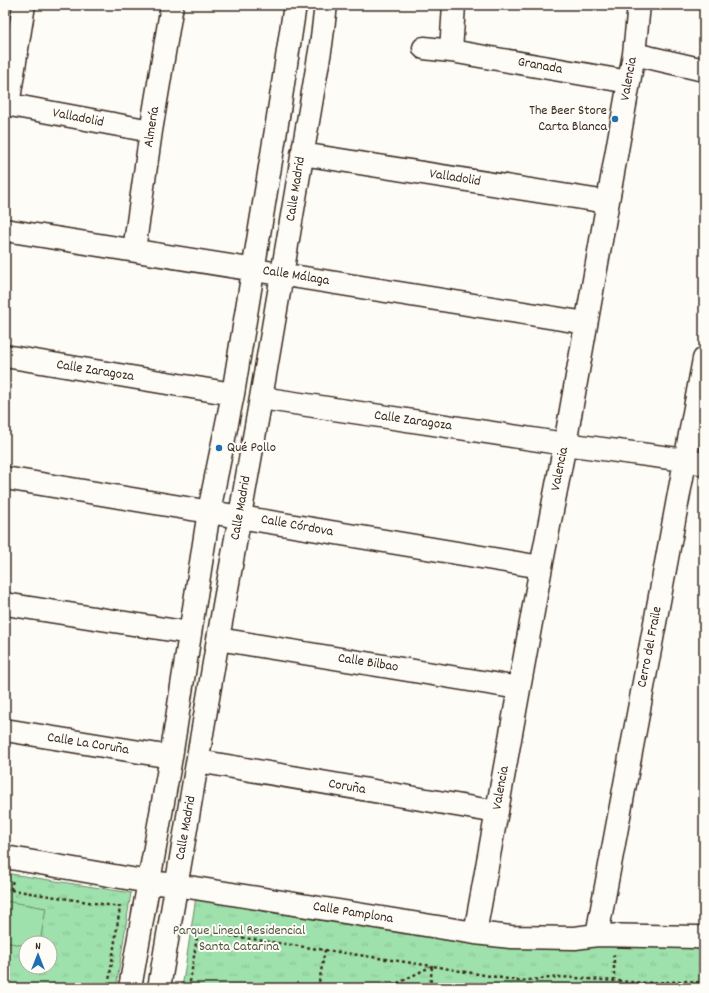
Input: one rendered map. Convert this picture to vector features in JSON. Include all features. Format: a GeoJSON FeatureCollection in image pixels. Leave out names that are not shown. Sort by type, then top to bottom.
{"type":"FeatureCollection","features":[{"type":"Feature","properties":{"kind":"street"},"geometry":{"type":"LineString","coordinates":[[6,104],[24,5]]}},
{"type":"Feature","properties":{"kind":"street","name":"Almería"},"geometry":{"type":"LineString","coordinates":[[134,250],[151,132],[172,5]]}},
{"type":"Feature","properties":{"kind":"street","name":"Calle Madrid"},"geometry":{"type":"LineString","coordinates":[[130,988],[171,757],[209,511],[233,394],[295,5]]}},
{"type":"Feature","properties":{"kind":"street","name":"Calle Madrid"},"geometry":{"type":"LineString","coordinates":[[159,988],[321,45],[326,5]]}},
{"type":"Feature","properties":{"kind":"street"},"geometry":{"type":"LineString","coordinates":[[451,51],[454,5]]}},
{"type":"Feature","properties":{"kind":"street","name":"Valencia"},"geometry":{"type":"LineString","coordinates":[[476,932],[634,54],[640,5]]}},
{"type":"Feature","properties":{"kind":"street","name":"Granada"},"geometry":{"type":"LineString","coordinates":[[424,48],[451,51],[629,82]]}},
{"type":"Feature","properties":{"kind":"street"},"geometry":{"type":"LineString","coordinates":[[634,54],[704,70]]}},
{"type":"Feature","properties":{"kind":"street","name":"Valladolid"},"geometry":{"type":"LineString","coordinates":[[6,104],[151,132]]}},
{"type":"Feature","properties":{"kind":"street","name":"Valladolid"},"geometry":{"type":"LineString","coordinates":[[302,154],[607,202]]}},
{"type":"Feature","properties":{"kind":"street","name":"Calle Málaga"},"geometry":{"type":"LineString","coordinates":[[5,230],[586,323]]}},
{"type":"Feature","properties":{"kind":"street","name":"Calle Zaragoza"},"geometry":{"type":"LineString","coordinates":[[5,356],[233,394]]}},
{"type":"Feature","properties":{"kind":"street","name":"Cerro del Fraile"},"geometry":{"type":"LineString","coordinates":[[597,936],[695,462],[704,359]]}},
{"type":"Feature","properties":{"kind":"street","name":"Calle Zaragoza"},"geometry":{"type":"LineString","coordinates":[[261,398],[695,462]]}},
{"type":"Feature","properties":{"kind":"street","name":"Calle Córdova"},"geometry":{"type":"LineString","coordinates":[[5,478],[541,567]]}},
{"type":"Feature","properties":{"kind":"street"},"geometry":{"type":"LineString","coordinates":[[5,604],[190,633]]}},
{"type":"Feature","properties":{"kind":"street","name":"Calle Bilbao"},"geometry":{"type":"LineString","coordinates":[[218,639],[519,688]]}},
{"type":"Feature","properties":{"kind":"street","name":"Calle La Coruña"},"geometry":{"type":"LineString","coordinates":[[5,730],[171,757]]}},
{"type":"Feature","properties":{"kind":"street","name":"Coruña"},"geometry":{"type":"LineString","coordinates":[[198,761],[497,812]]}},
{"type":"Feature","properties":{"kind":"street","name":"Calle Pamplona"},"geometry":{"type":"LineString","coordinates":[[5,857],[149,882],[176,884],[476,932],[518,937],[575,938],[597,936],[704,938]]}},
{"type":"Feature","properties":{"kind":"path"},"geometry":{"type":"LineString","coordinates":[[5,889],[120,907],[108,988]]}},
{"type":"Feature","properties":{"kind":"path"},"geometry":{"type":"LineString","coordinates":[[189,988],[198,930],[519,981],[561,976],[644,984],[689,982],[704,983]]}},
{"type":"Feature","properties":{"kind":"path"},"geometry":{"type":"LineString","coordinates":[[5,940],[8,940],[5,959]]}},
{"type":"Feature","properties":{"kind":"path"},"geometry":{"type":"LineString","coordinates":[[318,988],[325,950]]}},
{"type":"Feature","properties":{"kind":"path"},"geometry":{"type":"LineString","coordinates":[[606,956],[614,956],[614,981]]}},
{"type":"Feature","properties":{"kind":"path"},"geometry":{"type":"LineString","coordinates":[[388,988],[432,966]]}},
{"type":"Feature","properties":{"kind":"path"},"geometry":{"type":"LineString","coordinates":[[430,988],[432,966]]}},
{"type":"Feature","properties":{"kind":"green space"},"geometry":{"type":"Polygon","coordinates":[[[5,873],[131,893],[116,988],[5,988],[5,873]]]}},
{"type":"Feature","properties":{"kind":"green space","name":"Parque Lineal Residencial Santa Catarina"},"geometry":{"type":"Polygon","coordinates":[[[198,884],[491,931],[704,938],[704,988],[182,988],[198,884]]]}},
{"type":"Feature","properties":{"kind":"green space"},"geometry":{"type":"Polygon","coordinates":[[[5,901],[46,908],[41,935],[18,935],[18,944],[5,942],[5,901]]]}},
{"type":"Feature","properties":{"kind":"place","name":"The Beer Store Carta Blanca"},"geometry":{"type":"Point","coordinates":[615,119]}},
{"type":"Feature","properties":{"kind":"place","name":"Qué Pollo"},"geometry":{"type":"Point","coordinates":[219,448]}}]}
